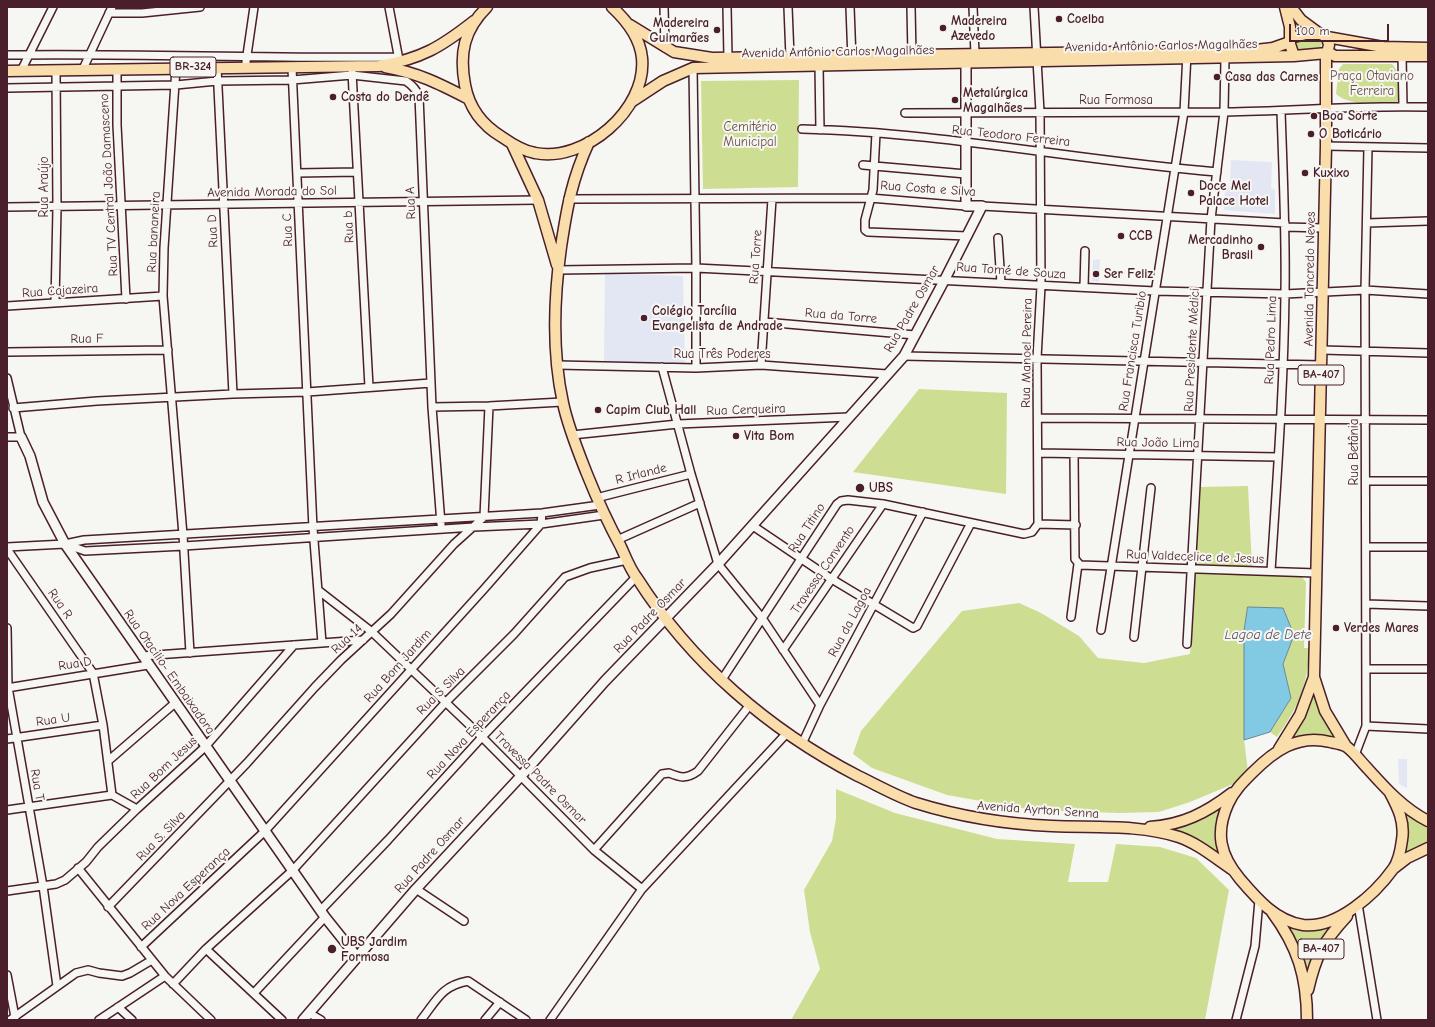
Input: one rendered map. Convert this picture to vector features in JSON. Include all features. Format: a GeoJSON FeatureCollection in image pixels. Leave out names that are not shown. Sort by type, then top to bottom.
{"type":"FeatureCollection","features":[{"type":"Feature","properties":{"kind":"main road"},"geometry":{"type":"LineString","coordinates":[[379,66],[426,53],[440,46],[474,20],[487,7]]}},
{"type":"Feature","properties":{"kind":"main road"},"geometry":{"type":"LineString","coordinates":[[1285,7],[1290,26],[1290,40],[1294,56]]}},
{"type":"Feature","properties":{"kind":"main road"},"geometry":{"type":"LineString","coordinates":[[1291,7],[1301,20],[1323,35],[1383,47],[1428,48]]}},
{"type":"Feature","properties":{"kind":"main road"},"geometry":{"type":"LineString","coordinates":[[474,20],[467,36],[463,53],[462,72],[467,98],[483,122],[494,132],[512,144],[535,153],[553,154],[572,150],[589,142],[610,126],[631,102],[641,75],[642,57],[639,43],[630,25],[614,8]]}},
{"type":"Feature","properties":{"kind":"main road","name":"Avenida Antônio Carlos Magalhães"},"geometry":{"type":"LineString","coordinates":[[630,25],[665,48],[674,52],[697,57],[790,57],[852,61],[966,63],[1037,58],[1187,55],[1267,49],[1306,34],[1323,35]]}},
{"type":"Feature","properties":{"kind":"main road"},"geometry":{"type":"LineString","coordinates":[[1323,35],[1328,69]]}},
{"type":"Feature","properties":{"kind":"main road","name":"Avenida Antônio Carlos Magalhães"},"geometry":{"type":"LineString","coordinates":[[631,102],[663,81],[693,68],[819,65],[912,55],[974,54],[1037,58]]}},
{"type":"Feature","properties":{"kind":"main road"},"geometry":{"type":"LineString","coordinates":[[1325,54],[1338,56],[1428,56]]}},
{"type":"Feature","properties":{"kind":"main road","name":"Avenida Antônio Carlos Magalhães"},"geometry":{"type":"LineString","coordinates":[[1187,55],[1225,58],[1325,54]]}},
{"type":"Feature","properties":{"kind":"main road"},"geometry":{"type":"LineString","coordinates":[[1328,69],[1338,56]]}},
{"type":"Feature","properties":{"kind":"main road"},"geometry":{"type":"LineString","coordinates":[[379,66],[425,77],[467,98]]}},
{"type":"Feature","properties":{"kind":"main road","name":"BR-324"},"geometry":{"type":"LineString","coordinates":[[7,72],[117,71],[217,67],[351,70],[379,66]]}},
{"type":"Feature","properties":{"kind":"main road","name":"Avenida Tancredo Neves"},"geometry":{"type":"LineString","coordinates":[[1314,677],[1328,69]]}},
{"type":"Feature","properties":{"kind":"main road","name":"Avenida Ayrton Senna"},"geometry":{"type":"LineString","coordinates":[[589,142],[575,174],[568,199],[558,270],[556,324],[557,364],[562,402],[572,435],[598,502],[636,577],[666,618],[721,681],[749,706],[802,744],[842,767],[913,802],[978,819],[1020,824],[1128,829],[1165,834],[1197,845],[1232,870]]}},
{"type":"Feature","properties":{"kind":"main road","name":"Avenida Ayrton Senna"},"geometry":{"type":"LineString","coordinates":[[512,144],[538,200],[558,270]]}},
{"type":"Feature","properties":{"kind":"main road","name":"BA-407"},"geometry":{"type":"LineString","coordinates":[[1314,677],[1325,711],[1346,746]]}},
{"type":"Feature","properties":{"kind":"main road","name":"BA-407"},"geometry":{"type":"LineString","coordinates":[[1278,749],[1300,715],[1314,677]]}},
{"type":"Feature","properties":{"kind":"main road"},"geometry":{"type":"LineString","coordinates":[[1278,749],[1298,741],[1312,739],[1319,739],[1346,746],[1390,793],[1412,811],[1428,821]]}},
{"type":"Feature","properties":{"kind":"main road","name":"Avenida Ayrton Senna"},"geometry":{"type":"LineString","coordinates":[[1128,829],[1163,826],[1186,820],[1217,805],[1233,792],[1278,749]]}},
{"type":"Feature","properties":{"kind":"main road"},"geometry":{"type":"LineString","coordinates":[[1233,792],[1223,815],[1220,835],[1222,847],[1232,870],[1271,912],[1292,921],[1309,925],[1333,920],[1355,907],[1394,868],[1407,858],[1428,848]]}},
{"type":"Feature","properties":{"kind":"main road"},"geometry":{"type":"LineString","coordinates":[[1390,793],[1399,810],[1403,827],[1400,848],[1394,868]]}},
{"type":"Feature","properties":{"kind":"main road","name":"BA-407"},"geometry":{"type":"LineString","coordinates":[[1307,996],[1313,968],[1319,951],[1328,937],[1355,907]]}},
{"type":"Feature","properties":{"kind":"main road","name":"BA-407"},"geometry":{"type":"LineString","coordinates":[[1271,912],[1294,947],[1302,968],[1307,996],[1307,1020]]}},
{"type":"Feature","properties":{"kind":"street"},"geometry":{"type":"LineString","coordinates":[[82,71],[110,10],[142,13],[200,7]]}},
{"type":"Feature","properties":{"kind":"street"},"geometry":{"type":"LineString","coordinates":[[246,68],[254,7]]}},
{"type":"Feature","properties":{"kind":"street"},"geometry":{"type":"LineString","coordinates":[[7,55],[90,53],[398,60],[389,7]]}},
{"type":"Feature","properties":{"kind":"street"},"geometry":{"type":"LineString","coordinates":[[664,7],[665,48]]}},
{"type":"Feature","properties":{"kind":"street"},"geometry":{"type":"LineString","coordinates":[[727,7],[728,58]]}},
{"type":"Feature","properties":{"kind":"street"},"geometry":{"type":"LineString","coordinates":[[788,7],[790,57]]}},
{"type":"Feature","properties":{"kind":"street"},"geometry":{"type":"LineString","coordinates":[[850,7],[852,61]]}},
{"type":"Feature","properties":{"kind":"street"},"geometry":{"type":"LineString","coordinates":[[911,7],[912,55]]}},
{"type":"Feature","properties":{"kind":"street"},"geometry":{"type":"LineString","coordinates":[[973,7],[974,54]]}},
{"type":"Feature","properties":{"kind":"street","name":"Rua Manoel Pereira"},"geometry":{"type":"LineString","coordinates":[[1034,7],[1040,112],[1039,150],[1041,286],[1037,358],[1038,524]]}},
{"type":"Feature","properties":{"kind":"street"},"geometry":{"type":"LineString","coordinates":[[21,71],[51,8]]}},
{"type":"Feature","properties":{"kind":"street","name":"Rua Francisca Turibio"},"geometry":{"type":"LineString","coordinates":[[1101,630],[1184,112],[1187,55]]}},
{"type":"Feature","properties":{"kind":"street"},"geometry":{"type":"LineString","coordinates":[[1402,56],[1403,106]]}},
{"type":"Feature","properties":{"kind":"street","name":"Rua Presidente Médici"},"geometry":{"type":"LineString","coordinates":[[1188,644],[1210,219],[1224,112],[1225,58]]}},
{"type":"Feature","properties":{"kind":"street"},"geometry":{"type":"LineString","coordinates":[[966,63],[966,206]]}},
{"type":"Feature","properties":{"kind":"street"},"geometry":{"type":"LineString","coordinates":[[819,65],[820,130]]}},
{"type":"Feature","properties":{"kind":"street","name":"Rua D"},"geometry":{"type":"LineString","coordinates":[[217,67],[233,394]]}},
{"type":"Feature","properties":{"kind":"street","name":"Rua bananeira"},"geometry":{"type":"LineString","coordinates":[[176,68],[163,296],[184,546],[190,653]]}},
{"type":"Feature","properties":{"kind":"street","name":"Rua C"},"geometry":{"type":"LineString","coordinates":[[292,68],[313,528],[322,643]]}},
{"type":"Feature","properties":{"kind":"street"},"geometry":{"type":"LineString","coordinates":[[693,68],[696,368]]}},
{"type":"Feature","properties":{"kind":"street","name":"Rua A"},"geometry":{"type":"LineString","coordinates":[[7,88],[116,87],[176,85],[217,81],[292,80],[351,70],[406,81],[417,91],[419,96],[422,202],[432,407],[441,530]]}},
{"type":"Feature","properties":{"kind":"street","name":"Rua b"},"geometry":{"type":"LineString","coordinates":[[351,70],[369,387]]}},
{"type":"Feature","properties":{"kind":"street","name":"Rua Araújo"},"geometry":{"type":"LineString","coordinates":[[55,303],[57,208],[56,71]]}},
{"type":"Feature","properties":{"kind":"street","name":"Rua TV Central João Damasceno"},"geometry":{"type":"LineString","coordinates":[[117,71],[116,87],[126,299]]}},
{"type":"Feature","properties":{"kind":"street","name":"Rua Formosa"},"geometry":{"type":"LineString","coordinates":[[905,113],[1224,112],[1281,111],[1327,107],[1428,107]]}},
{"type":"Feature","properties":{"kind":"street","name":"Rua Pedro Lima"},"geometry":{"type":"LineString","coordinates":[[1271,571],[1280,418],[1285,294],[1285,225],[1281,111]]}},
{"type":"Feature","properties":{"kind":"street","name":"Rua Teodoro Ferreira"},"geometry":{"type":"LineString","coordinates":[[802,129],[876,133],[966,144],[1039,150],[1175,169],[1217,172]]}},
{"type":"Feature","properties":{"kind":"street"},"geometry":{"type":"LineString","coordinates":[[876,133],[875,166],[864,227],[868,232],[967,236]]}},
{"type":"Feature","properties":{"kind":"street"},"geometry":{"type":"LineString","coordinates":[[1326,146],[1428,148]]}},
{"type":"Feature","properties":{"kind":"street","name":"Rua Betânia"},"geometry":{"type":"LineString","coordinates":[[1355,755],[1366,726],[1365,290],[1368,147]]}},
{"type":"Feature","properties":{"kind":"street"},"geometry":{"type":"LineString","coordinates":[[863,165],[966,174]]}},
{"type":"Feature","properties":{"kind":"street"},"geometry":{"type":"LineString","coordinates":[[297,173],[357,172]]}},
{"type":"Feature","properties":{"kind":"street","name":"Rua Costa e Silva"},"geometry":{"type":"LineString","coordinates":[[568,199],[870,198],[966,206],[1167,218],[1210,219],[1324,228]]}},
{"type":"Feature","properties":{"kind":"street","name":"Rua Torre"},"geometry":{"type":"LineString","coordinates":[[761,365],[772,199]]}},
{"type":"Feature","properties":{"kind":"street","name":"Avenida Morada do Sol"},"geometry":{"type":"LineString","coordinates":[[7,207],[57,208],[538,200]]}},
{"type":"Feature","properties":{"kind":"street","name":"Rua Padre Osmar"},"geometry":{"type":"LineString","coordinates":[[303,1020],[416,889],[521,776],[605,681],[718,564],[904,356],[982,206]]}},
{"type":"Feature","properties":{"kind":"street"},"geometry":{"type":"LineString","coordinates":[[1367,223],[1428,221]]}},
{"type":"Feature","properties":{"kind":"street"},"geometry":{"type":"LineString","coordinates":[[998,238],[1002,283]]}},
{"type":"Feature","properties":{"kind":"street"},"geometry":{"type":"LineString","coordinates":[[1084,288],[1085,251]]}},
{"type":"Feature","properties":{"kind":"street","name":"Rua Tomé de Souza"},"geometry":{"type":"LineString","coordinates":[[558,270],[696,268],[766,273],[945,279],[1041,286],[1155,291],[1285,294],[1365,290],[1428,294]]}},
{"type":"Feature","properties":{"kind":"street","name":"Rua Cajazeira"},"geometry":{"type":"LineString","coordinates":[[7,306],[163,296]]}},
{"type":"Feature","properties":{"kind":"street","name":"Rua da Torre"},"geometry":{"type":"LineString","coordinates":[[764,322],[915,335]]}},
{"type":"Feature","properties":{"kind":"street","name":"Rua F"},"geometry":{"type":"LineString","coordinates":[[7,352],[168,350]]}},
{"type":"Feature","properties":{"kind":"street"},"geometry":{"type":"LineString","coordinates":[[1322,350],[1428,353]]}},
{"type":"Feature","properties":{"kind":"street"},"geometry":{"type":"LineString","coordinates":[[904,356],[1037,358],[1203,364],[1321,365]]}},
{"type":"Feature","properties":{"kind":"street","name":"Rua Três Poderes"},"geometry":{"type":"LineString","coordinates":[[557,364],[696,368],[761,365],[887,374]]}},
{"type":"Feature","properties":{"kind":"street"},"geometry":{"type":"LineString","coordinates":[[662,366],[691,474],[718,564],[762,618],[820,705]]}},
{"type":"Feature","properties":{"kind":"street","name":"Rua Otacilio- Embaixadora"},"geometry":{"type":"LineString","coordinates":[[7,378],[21,437],[30,456],[43,502],[65,544],[205,747],[323,913],[357,957]]}},
{"type":"Feature","properties":{"kind":"street"},"geometry":{"type":"LineString","coordinates":[[13,408],[233,394],[307,392],[431,383]]}},
{"type":"Feature","properties":{"kind":"street"},"geometry":{"type":"LineString","coordinates":[[432,407],[562,402]]}},
{"type":"Feature","properties":{"kind":"street"},"geometry":{"type":"LineString","coordinates":[[484,517],[488,406]]}},
{"type":"Feature","properties":{"kind":"street","name":"Rua Cerqueira"},"geometry":{"type":"LineString","coordinates":[[572,435],[678,424],[849,417]]}},
{"type":"Feature","properties":{"kind":"street"},"geometry":{"type":"LineString","coordinates":[[1038,418],[1366,418],[1428,420]]}},
{"type":"Feature","properties":{"kind":"street"},"geometry":{"type":"LineString","coordinates":[[7,437],[21,437]]}},
{"type":"Feature","properties":{"kind":"street","name":"Rua João Lima"},"geometry":{"type":"LineString","coordinates":[[1038,453],[1278,457]]}},
{"type":"Feature","properties":{"kind":"street"},"geometry":{"type":"LineString","coordinates":[[1071,617],[1077,561],[1074,454]]}},
{"type":"Feature","properties":{"kind":"street","name":"R Irlande"},"geometry":{"type":"LineString","coordinates":[[65,544],[84,540],[313,528],[542,513],[598,502],[691,474]]}},
{"type":"Feature","properties":{"kind":"street"},"geometry":{"type":"LineString","coordinates":[[1366,481],[1428,481]]}},
{"type":"Feature","properties":{"kind":"street"},"geometry":{"type":"LineString","coordinates":[[1134,637],[1151,488]]}},
{"type":"Feature","properties":{"kind":"street","name":"Rua Titino"},"geometry":{"type":"LineString","coordinates":[[721,681],[839,502],[848,500],[883,504],[1024,534],[1032,532],[1038,524]]}},
{"type":"Feature","properties":{"kind":"street"},"geometry":{"type":"LineString","coordinates":[[617,540],[700,502]]}},
{"type":"Feature","properties":{"kind":"street","name":"Travessa Convento"},"geometry":{"type":"LineString","coordinates":[[783,650],[830,578],[883,504]]}},
{"type":"Feature","properties":{"kind":"street","name":"Rua da Lagoa"},"geometry":{"type":"LineString","coordinates":[[802,744],[820,705],[923,512]]}},
{"type":"Feature","properties":{"kind":"street"},"geometry":{"type":"LineString","coordinates":[[541,524],[542,513]]}},
{"type":"Feature","properties":{"kind":"street"},"geometry":{"type":"LineString","coordinates":[[7,548],[65,544],[85,551],[184,546],[541,524],[604,516]]}},
{"type":"Feature","properties":{"kind":"street","name":"Rua 14"},"geometry":{"type":"LineString","coordinates":[[230,781],[315,687],[391,614],[454,544],[484,517]]}},
{"type":"Feature","properties":{"kind":"street"},"geometry":{"type":"LineString","coordinates":[[752,526],[830,578],[913,628],[917,626],[971,523]]}},
{"type":"Feature","properties":{"kind":"street","name":"Rua Bom Jardim"},"geometry":{"type":"LineString","coordinates":[[265,831],[541,524]]}},
{"type":"Feature","properties":{"kind":"street"},"geometry":{"type":"LineString","coordinates":[[1038,524],[1076,525]]}},
{"type":"Feature","properties":{"kind":"street"},"geometry":{"type":"LineString","coordinates":[[1366,547],[1428,546]]}},
{"type":"Feature","properties":{"kind":"street","name":"Rua R"},"geometry":{"type":"LineString","coordinates":[[7,548],[93,673]]}},
{"type":"Feature","properties":{"kind":"street","name":"Rua S Silva"},"geometry":{"type":"LineString","coordinates":[[173,984],[206,949],[293,870],[445,703],[514,634],[565,577],[590,568],[627,560]]}},
{"type":"Feature","properties":{"kind":"street","name":"Rua Valdecelice de Jesus"},"geometry":{"type":"LineString","coordinates":[[1077,561],[1111,566],[1316,572]]}},
{"type":"Feature","properties":{"kind":"street","name":"Rua Nova Esperança"},"geometry":{"type":"LineString","coordinates":[[254,993],[388,840],[482,737],[636,577]]}},
{"type":"Feature","properties":{"kind":"street","name":"Travessa Padre Osmar"},"geometry":{"type":"LineString","coordinates":[[318,590],[372,632],[482,737],[594,850],[642,889]]}},
{"type":"Feature","properties":{"kind":"street"},"geometry":{"type":"LineString","coordinates":[[1366,604],[1428,606]]}},
{"type":"Feature","properties":{"kind":"street"},"geometry":{"type":"LineString","coordinates":[[7,628],[7,688]]}},
{"type":"Feature","properties":{"kind":"street"},"geometry":{"type":"LineString","coordinates":[[142,656],[363,640]]}},
{"type":"Feature","properties":{"kind":"street","name":"Rua Bom Jesus"},"geometry":{"type":"LineString","coordinates":[[7,892],[56,884],[65,880],[137,809],[205,747],[294,645]]}},
{"type":"Feature","properties":{"kind":"street","name":"Rua D"},"geometry":{"type":"LineString","coordinates":[[7,688],[148,665]]}},
{"type":"Feature","properties":{"kind":"street"},"geometry":{"type":"LineString","coordinates":[[1366,669],[1428,669]]}},
{"type":"Feature","properties":{"kind":"street"},"geometry":{"type":"LineString","coordinates":[[93,673],[103,725],[112,795]]}},
{"type":"Feature","properties":{"kind":"street","name":"Rua T"},"geometry":{"type":"LineString","coordinates":[[7,688],[43,886],[57,986]]}},
{"type":"Feature","properties":{"kind":"street"},"geometry":{"type":"LineString","coordinates":[[108,761],[175,703]]}},
{"type":"Feature","properties":{"kind":"street"},"geometry":{"type":"LineString","coordinates":[[594,850],[662,774],[669,773],[680,778],[687,778],[698,771],[749,706]]}},
{"type":"Feature","properties":{"kind":"street","name":"Rua U"},"geometry":{"type":"LineString","coordinates":[[7,739],[103,725]]}},
{"type":"Feature","properties":{"kind":"street"},"geometry":{"type":"LineString","coordinates":[[1366,726],[1428,729]]}},
{"type":"Feature","properties":{"kind":"street"},"geometry":{"type":"LineString","coordinates":[[550,1020],[642,889],[787,733]]}},
{"type":"Feature","properties":{"kind":"street","name":"Rua S. Silva"},"geometry":{"type":"LineString","coordinates":[[108,907],[230,781]]}},
{"type":"Feature","properties":{"kind":"street"},"geometry":{"type":"LineString","coordinates":[[7,810],[112,795],[137,809]]}},
{"type":"Feature","properties":{"kind":"street","name":"Rua Nova Esperança"},"geometry":{"type":"LineString","coordinates":[[141,947],[265,831]]}},
{"type":"Feature","properties":{"kind":"street"},"geometry":{"type":"LineString","coordinates":[[78,868],[165,976],[211,1020]]}},
{"type":"Feature","properties":{"kind":"street"},"geometry":{"type":"LineString","coordinates":[[416,889],[464,921]]}},
{"type":"Feature","properties":{"kind":"street"},"geometry":{"type":"LineString","coordinates":[[1236,1020],[1255,946],[1259,900]]}},
{"type":"Feature","properties":{"kind":"street"},"geometry":{"type":"LineString","coordinates":[[1355,907],[1376,1020]]}},
{"type":"Feature","properties":{"kind":"street"},"geometry":{"type":"LineString","coordinates":[[206,949],[282,1020]]}},
{"type":"Feature","properties":{"kind":"street"},"geometry":{"type":"LineString","coordinates":[[7,975],[13,1019],[76,973],[88,970],[122,976],[152,960]]}},
{"type":"Feature","properties":{"kind":"street"},"geometry":{"type":"LineString","coordinates":[[99,1020],[165,976]]}},
{"type":"Feature","properties":{"kind":"street"},"geometry":{"type":"LineString","coordinates":[[421,1020],[445,989],[454,984],[468,981],[526,1020]]}},
{"type":"Feature","properties":{"kind":"street"},"geometry":{"type":"LineString","coordinates":[[485,1020],[500,1002]]}},
{"type":"Feature","properties":{"kind":"street"},"geometry":{"type":"LineString","coordinates":[[118,1007],[132,1020]]}},
{"type":"Feature","properties":{"kind":"street"},"geometry":{"type":"LineString","coordinates":[[309,1012],[321,1020]]}},
{"type":"Feature","properties":{"kind":"shaded area"},"geometry":{"type":"Polygon","coordinates":[[[1231,160],[1272,162],[1271,188],[1275,190],[1275,214],[1224,210],[1225,189],[1230,188],[1231,160]]]}},
{"type":"Feature","properties":{"kind":"shaded area","name":"Ser Feliz"},"geometry":{"type":"Polygon","coordinates":[[[1100,259],[1099,282],[1092,281],[1093,260],[1100,259]]]}},
{"type":"Feature","properties":{"kind":"shaded area","name":"Colégio Tarcília Evangelista de Andrade"},"geometry":{"type":"Polygon","coordinates":[[[605,273],[683,276],[685,363],[604,361],[605,273]]]}},
{"type":"Feature","properties":{"kind":"shaded area"},"geometry":{"type":"Polygon","coordinates":[[[1398,759],[1407,759],[1407,788],[1399,784],[1398,759]]]}},
{"type":"Feature","properties":{"kind":"green space"},"geometry":{"type":"Polygon","coordinates":[[[1319,37],[1323,42],[1319,50],[1299,50],[1296,46],[1298,39],[1319,37]]]}},
{"type":"Feature","properties":{"kind":"green space","name":"Praça Otaviano Ferreira"},"geometry":{"type":"Polygon","coordinates":[[[1343,64],[1392,64],[1398,72],[1401,87],[1397,102],[1374,104],[1349,101],[1336,94],[1339,69],[1343,64]]]}},
{"type":"Feature","properties":{"kind":"green space","name":"Cemitério Municipal"},"geometry":{"type":"Polygon","coordinates":[[[799,80],[798,187],[703,189],[701,81],[799,80]]]}},
{"type":"Feature","properties":{"kind":"green space"},"geometry":{"type":"Polygon","coordinates":[[[919,389],[1007,393],[1006,494],[853,472],[919,389]]]}},
{"type":"Feature","properties":{"kind":"green space"},"geometry":{"type":"Polygon","coordinates":[[[1248,486],[1252,566],[1195,566],[1200,487],[1248,486]]]}},
{"type":"Feature","properties":{"kind":"green space"},"geometry":{"type":"Polygon","coordinates":[[[1195,574],[1301,576],[1306,582],[1304,648],[1310,648],[1306,675],[1301,696],[1277,737],[1270,732],[1291,698],[1283,664],[1294,635],[1244,631],[1244,739],[1248,772],[1233,784],[1190,802],[1159,812],[1119,813],[1032,810],[947,795],[872,768],[853,754],[861,731],[962,611],[1019,603],[1041,613],[1079,636],[1098,658],[1144,663],[1190,654],[1195,574]]]}},
{"type":"Feature","properties":{"kind":"green space"},"geometry":{"type":"Polygon","coordinates":[[[1314,690],[1337,740],[1288,742],[1305,714],[1314,690]]]}},
{"type":"Feature","properties":{"kind":"green space"},"geometry":{"type":"Polygon","coordinates":[[[836,789],[895,813],[997,839],[1075,844],[1068,882],[1108,882],[1116,844],[1160,847],[1196,858],[1229,890],[1205,1020],[791,1020],[820,969],[810,932],[804,890],[832,841],[836,819],[836,789]]]}},
{"type":"Feature","properties":{"kind":"green space"},"geometry":{"type":"Polygon","coordinates":[[[1223,804],[1222,857],[1202,843],[1168,831],[1169,829],[1198,820],[1223,804]]]}},
{"type":"Feature","properties":{"kind":"green space"},"geometry":{"type":"Polygon","coordinates":[[[1402,809],[1428,825],[1428,844],[1400,859],[1402,809]]]}},
{"type":"Feature","properties":{"kind":"green space"},"geometry":{"type":"Polygon","coordinates":[[[1284,921],[1334,923],[1308,980],[1284,921]]]}},
{"type":"Feature","properties":{"kind":"water","name":"Lagoa de Dete"},"geometry":{"type":"Polygon","coordinates":[[[1248,607],[1283,608],[1294,635],[1283,664],[1291,698],[1270,732],[1244,740],[1244,631],[1248,607]]]}},
{"type":"Feature","properties":{"kind":"place","name":"Coelba"},"geometry":{"type":"Point","coordinates":[1059,19]}},
{"type":"Feature","properties":{"kind":"place","name":"Madereira Azevedo"},"geometry":{"type":"Point","coordinates":[943,28]}},
{"type":"Feature","properties":{"kind":"place","name":"Madereira Guimarães"},"geometry":{"type":"Point","coordinates":[717,30]}},
{"type":"Feature","properties":{"kind":"place","name":"Casa das Carnes"},"geometry":{"type":"Point","coordinates":[1217,77]}},
{"type":"Feature","properties":{"kind":"place","name":"Costa do Dendê"},"geometry":{"type":"Point","coordinates":[333,97]}},
{"type":"Feature","properties":{"kind":"place","name":"Metalúrgica Magalhães"},"geometry":{"type":"Point","coordinates":[955,100]}},
{"type":"Feature","properties":{"kind":"place","name":"Boa Sorte"},"geometry":{"type":"Point","coordinates":[1314,116]}},
{"type":"Feature","properties":{"kind":"place","name":"O Boticário"},"geometry":{"type":"Point","coordinates":[1311,134]}},
{"type":"Feature","properties":{"kind":"place","name":"Kuxixo"},"geometry":{"type":"Point","coordinates":[1305,173]}},
{"type":"Feature","properties":{"kind":"place","name":"Doce Mel Palace Hotel"},"geometry":{"type":"Point","coordinates":[1191,193]}},
{"type":"Feature","properties":{"kind":"place","name":"CCB"},"geometry":{"type":"Point","coordinates":[1121,236]}},
{"type":"Feature","properties":{"kind":"place","name":"Mercadinho Brasil"},"geometry":{"type":"Point","coordinates":[1261,247]}},
{"type":"Feature","properties":{"kind":"place","name":"Ser Feliz"},"geometry":{"type":"Point","coordinates":[1096,274]}},
{"type":"Feature","properties":{"kind":"place","name":"Colégio Tarcília Evangelista de Andrade"},"geometry":{"type":"Point","coordinates":[644,318]}},
{"type":"Feature","properties":{"kind":"place","name":"Capim Club Hall"},"geometry":{"type":"Point","coordinates":[598,410]}},
{"type":"Feature","properties":{"kind":"place","name":"Vita Bom"},"geometry":{"type":"Point","coordinates":[736,436]}},
{"type":"Feature","properties":{"kind":"place","name":"UBS"},"geometry":{"type":"Point","coordinates":[860,488]}},
{"type":"Feature","properties":{"kind":"place","name":"Verdes Mares"},"geometry":{"type":"Point","coordinates":[1336,628]}},
{"type":"Feature","properties":{"kind":"place","name":"UBS Jardim Formosa"},"geometry":{"type":"Point","coordinates":[332,949]}}]}
